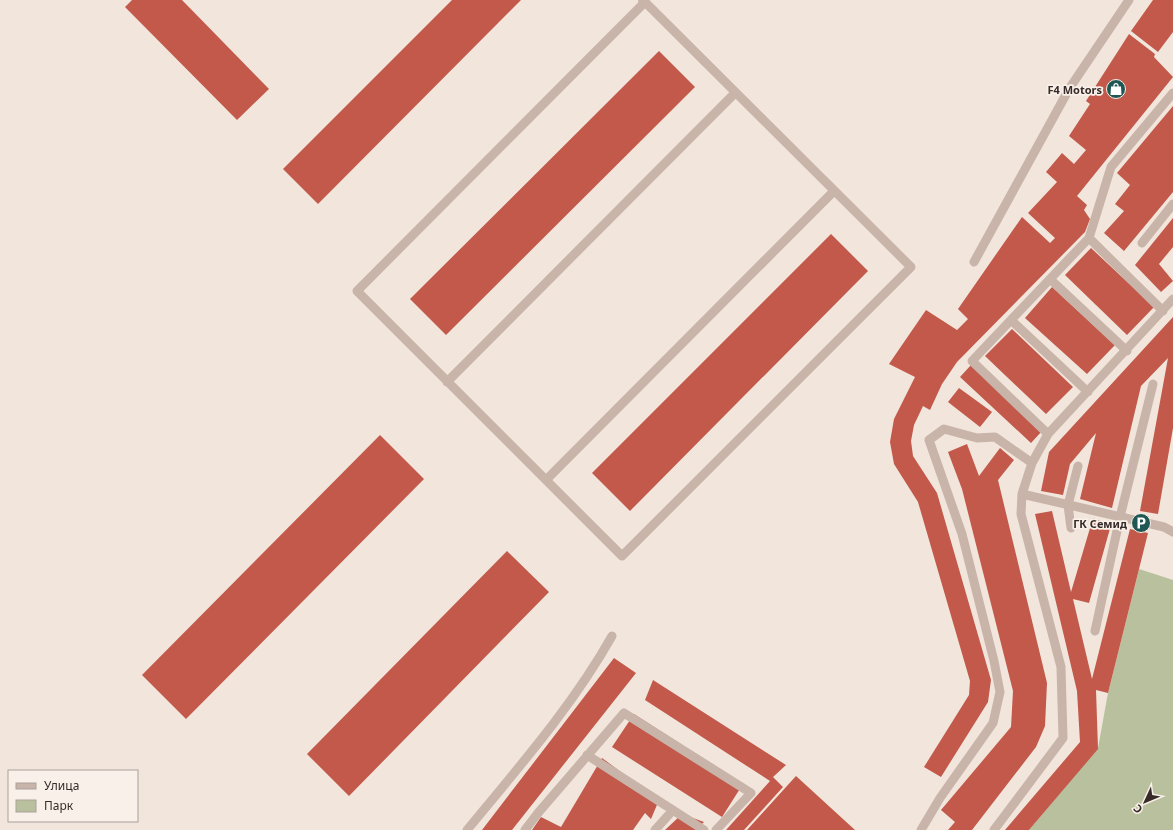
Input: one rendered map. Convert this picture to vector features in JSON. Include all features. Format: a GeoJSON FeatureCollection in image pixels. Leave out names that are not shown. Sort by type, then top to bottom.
{"type":"FeatureCollection","features":[{"type":"Feature","properties":{"kind":"lane"},"geometry":{"type":"LineString","coordinates":[[974,262],[1069,89],[1129,0]]}},
{"type":"Feature","properties":{"kind":"lane"},"geometry":{"type":"LineString","coordinates":[[644,1],[736,93],[911,267],[622,556],[357,291],[644,1]]}},
{"type":"Feature","properties":{"kind":"lane"},"geometry":{"type":"LineString","coordinates":[[448,382],[736,93]]}},
{"type":"Feature","properties":{"kind":"lane"},"geometry":{"type":"LineString","coordinates":[[1048,434],[972,361],[1089,238],[1111,167],[1173,93]]}},
{"type":"Feature","properties":{"kind":"lane"},"geometry":{"type":"LineString","coordinates":[[546,480],[834,191]]}},
{"type":"Feature","properties":{"kind":"lane"},"geometry":{"type":"LineString","coordinates":[[1142,243],[1173,204]]}},
{"type":"Feature","properties":{"kind":"lane"},"geometry":{"type":"LineString","coordinates":[[1089,238],[1163,311]]}},
{"type":"Feature","properties":{"kind":"lane"},"geometry":{"type":"LineString","coordinates":[[1050,279],[1127,351]]}},
{"type":"Feature","properties":{"kind":"lane"},"geometry":{"type":"LineString","coordinates":[[994,830],[1063,738],[1061,667],[1021,514],[1022,494],[1032,463],[1048,434],[1127,351],[1173,299]]}},
{"type":"Feature","properties":{"kind":"lane"},"geometry":{"type":"LineString","coordinates":[[1011,320],[1088,392]]}},
{"type":"Feature","properties":{"kind":"lane"},"geometry":{"type":"LineString","coordinates":[[1095,631],[1120,517],[1153,384]]}},
{"type":"Feature","properties":{"kind":"lane"},"geometry":{"type":"LineString","coordinates":[[921,830],[940,798],[993,722],[1000,692],[994,661],[962,534],[929,440],[944,429],[977,438],[995,437],[1032,463]]}},
{"type":"Feature","properties":{"kind":"lane"},"geometry":{"type":"LineString","coordinates":[[1072,528],[1068,505],[1078,466]]}},
{"type":"Feature","properties":{"kind":"lane"},"geometry":{"type":"LineString","coordinates":[[1022,494],[1164,527],[1173,532]]}},
{"type":"Feature","properties":{"kind":"lane"},"geometry":{"type":"LineString","coordinates":[[467,830],[553,726],[593,670],[612,636]]}},
{"type":"Feature","properties":{"kind":"lane"},"geometry":{"type":"LineString","coordinates":[[525,830],[624,713],[752,793],[716,830]]}},
{"type":"Feature","properties":{"kind":"lane"},"geometry":{"type":"LineString","coordinates":[[587,755],[704,830]]}},
{"type":"Feature","properties":{"kind":"lane"},"geometry":{"type":"LineString","coordinates":[[656,830],[673,810]]}},
{"type":"Feature","properties":{"kind":"green space"},"geometry":{"type":"Polygon","coordinates":[[[1139,569],[1173,580],[1173,830],[1029,830],[1098,748],[1108,693],[1139,569]]]}},
{"type":"Feature","properties":{"kind":"building"},"geometry":{"type":"Polygon","coordinates":[[[132,0],[182,0],[269,89],[237,120],[125,7],[132,0]]]}},
{"type":"Feature","properties":{"kind":"building"},"geometry":{"type":"Polygon","coordinates":[[[452,0],[521,0],[318,204],[283,169],[452,0]]]}},
{"type":"Feature","properties":{"kind":"building"},"geometry":{"type":"Polygon","coordinates":[[[1153,0],[1173,0],[1173,32],[1158,52],[1131,31],[1153,0]]]}},
{"type":"Feature","properties":{"kind":"building"},"geometry":{"type":"Polygon","coordinates":[[[1129,34],[1155,54],[1154,57],[1173,77],[1077,196],[1087,205],[1084,210],[1090,219],[1085,232],[957,362],[942,384],[930,410],[923,406],[914,425],[911,441],[913,456],[937,493],[991,680],[988,702],[941,777],[924,767],[969,695],[970,681],[918,502],[894,464],[890,442],[894,419],[915,377],[889,364],[926,310],[957,330],[968,319],[958,309],[1022,217],[1050,243],[1055,238],[1028,213],[1057,182],[1046,172],[1062,153],[1074,164],[1086,150],[1069,136],[1090,104],[1086,101],[1129,34]]]}},
{"type":"Feature","properties":{"kind":"building"},"geometry":{"type":"Polygon","coordinates":[[[659,51],[695,87],[446,335],[410,299],[659,51]]]}},
{"type":"Feature","properties":{"kind":"building"},"geometry":{"type":"Polygon","coordinates":[[[1173,106],[1173,192],[1124,251],[1104,233],[1124,211],[1115,204],[1130,185],[1117,173],[1173,106]]]}},
{"type":"Feature","properties":{"kind":"building"},"geometry":{"type":"Polygon","coordinates":[[[1173,218],[1173,247],[1159,264],[1173,281],[1161,292],[1135,265],[1173,218]]]}},
{"type":"Feature","properties":{"kind":"building"},"geometry":{"type":"Polygon","coordinates":[[[831,234],[868,271],[630,511],[592,473],[831,234]]]}},
{"type":"Feature","properties":{"kind":"building"},"geometry":{"type":"Polygon","coordinates":[[[1091,248],[1154,307],[1127,335],[1065,275],[1091,248]]]}},
{"type":"Feature","properties":{"kind":"building"},"geometry":{"type":"Polygon","coordinates":[[[1052,287],[1115,345],[1087,374],[1025,318],[1052,287]]]}},
{"type":"Feature","properties":{"kind":"building"},"geometry":{"type":"Polygon","coordinates":[[[1173,317],[1173,428],[1158,514],[1140,511],[1168,358],[1141,386],[1112,508],[1080,499],[1096,433],[1070,464],[1063,495],[1041,491],[1049,452],[1173,317]]]}},
{"type":"Feature","properties":{"kind":"building"},"geometry":{"type":"Polygon","coordinates":[[[1012,329],[1073,387],[1046,414],[985,356],[1012,329]]]}},
{"type":"Feature","properties":{"kind":"building"},"geometry":{"type":"Polygon","coordinates":[[[971,365],[1042,431],[1031,443],[960,377],[971,365]]]}},
{"type":"Feature","properties":{"kind":"building"},"geometry":{"type":"Polygon","coordinates":[[[959,388],[992,412],[980,427],[948,402],[959,388]]]}},
{"type":"Feature","properties":{"kind":"building"},"geometry":{"type":"Polygon","coordinates":[[[380,435],[424,479],[186,719],[142,675],[380,435]]]}},
{"type":"Feature","properties":{"kind":"building"},"geometry":{"type":"Polygon","coordinates":[[[967,444],[979,476],[1000,448],[1014,460],[998,480],[1047,683],[1045,726],[1036,747],[972,830],[948,830],[955,822],[941,810],[1011,727],[1013,691],[962,489],[948,452],[967,444]]]}},
{"type":"Feature","properties":{"kind":"building"},"geometry":{"type":"Polygon","coordinates":[[[1052,511],[1071,592],[1093,518],[1111,525],[1089,603],[1073,599],[1092,679],[1130,529],[1148,533],[1108,693],[1096,690],[1098,749],[1029,830],[1005,830],[1080,742],[1077,691],[1035,514],[1052,511]]]}},
{"type":"Feature","properties":{"kind":"building"},"geometry":{"type":"Polygon","coordinates":[[[507,551],[549,592],[349,796],[307,754],[507,551]]]}},
{"type":"Feature","properties":{"kind":"building"},"geometry":{"type":"Polygon","coordinates":[[[614,658],[636,673],[512,830],[482,830],[614,658]]]}},
{"type":"Feature","properties":{"kind":"building"},"geometry":{"type":"Polygon","coordinates":[[[653,680],[786,765],[773,777],[783,787],[744,830],[726,830],[770,781],[645,700],[653,680]]]}},
{"type":"Feature","properties":{"kind":"building"},"geometry":{"type":"Polygon","coordinates":[[[634,714],[743,784],[722,817],[612,747],[634,714]]]}},
{"type":"Feature","properties":{"kind":"building"},"geometry":{"type":"Polygon","coordinates":[[[602,758],[659,800],[651,819],[645,813],[633,830],[532,830],[541,817],[561,827],[602,758]]]}},
{"type":"Feature","properties":{"kind":"building"},"geometry":{"type":"Polygon","coordinates":[[[796,776],[855,830],[747,830],[796,776]]]}},
{"type":"Feature","properties":{"kind":"building"},"geometry":{"type":"Polygon","coordinates":[[[682,814],[704,822],[696,830],[665,830],[682,814]]]}},
{"type":"Feature","properties":{"kind":"place","name":"F4 Motors"},"geometry":{"type":"Point","coordinates":[1116,89]}},
{"type":"Feature","properties":{"kind":"place","name":"ГК Семид"},"geometry":{"type":"Point","coordinates":[1141,523]}}]}
